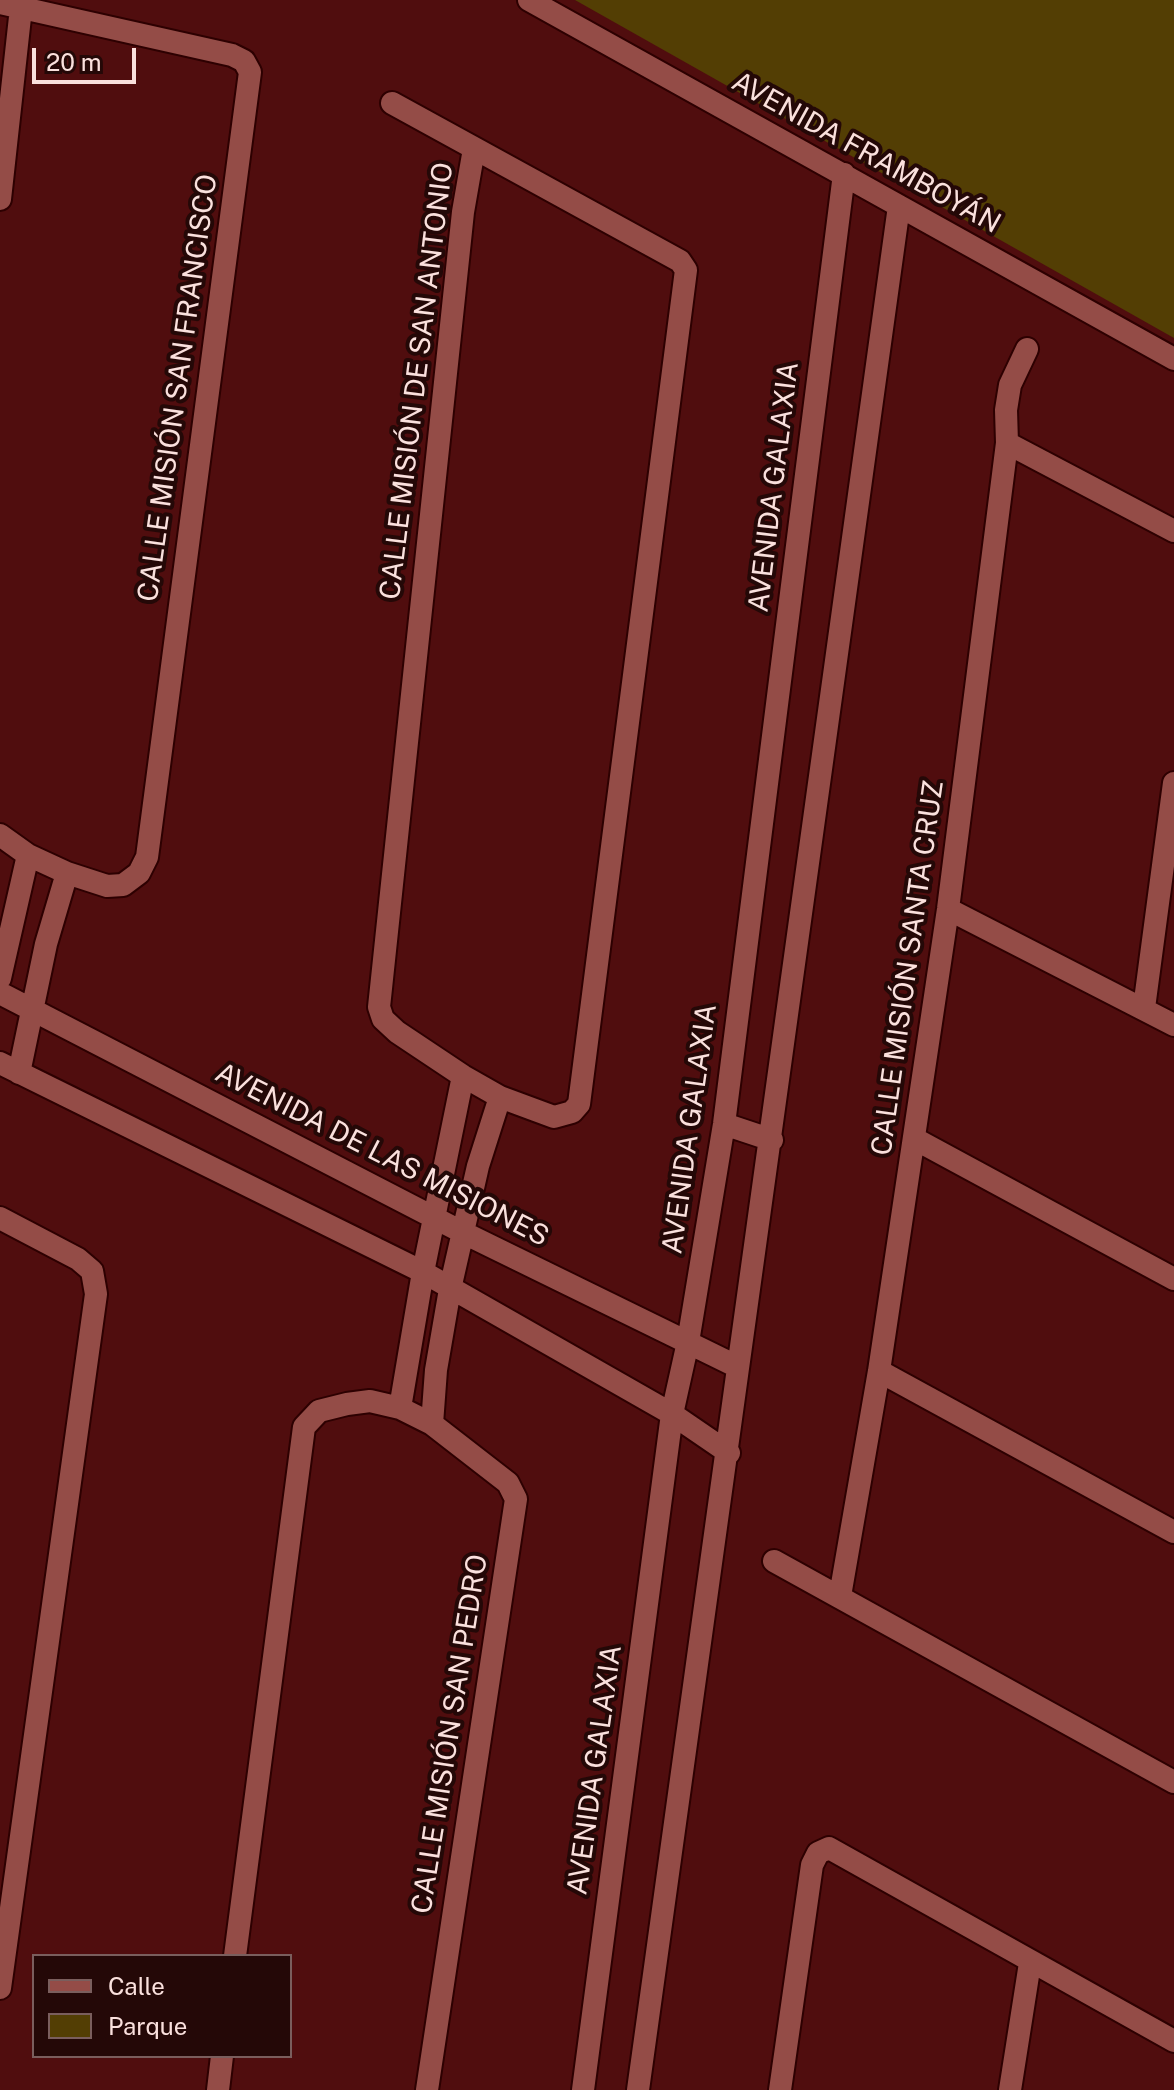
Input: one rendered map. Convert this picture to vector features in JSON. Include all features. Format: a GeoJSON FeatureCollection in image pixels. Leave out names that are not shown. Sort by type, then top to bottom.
{"type":"FeatureCollection","features":[{"type":"Feature","properties":{"kind":"street","name":"AVENIDA FRAMBOYÁN"},"geometry":{"type":"LineString","coordinates":[[529,0],[1174,359]]}},
{"type":"Feature","properties":{"kind":"street","name":"CALLE MISIÓN SAN FRANCISCO"},"geometry":{"type":"LineString","coordinates":[[0,199],[10,6],[232,55],[244,61],[250,72],[147,857],[139,873],[123,885],[107,886],[67,873],[28,855],[0,835]]}},
{"type":"Feature","properties":{"kind":"street"},"geometry":{"type":"LineString","coordinates":[[392,103],[474,149]]}},
{"type":"Feature","properties":{"kind":"street","name":"CALLE MISIÓN DE SAN ANTONIO"},"geometry":{"type":"LineString","coordinates":[[474,149],[680,261],[686,276],[579,1104],[572,1112],[554,1117],[500,1097],[463,1076],[397,1032],[383,1019],[379,1007],[463,212],[474,149]]}},
{"type":"Feature","properties":{"kind":"street","name":"AVENIDA GALAXIA"},"geometry":{"type":"LineString","coordinates":[[583,2090],[672,1414],[688,1342],[724,1124],[844,174]]}},
{"type":"Feature","properties":{"kind":"street"},"geometry":{"type":"LineString","coordinates":[[638,2090],[729,1453],[738,1367],[772,1140],[899,206]]}},
{"type":"Feature","properties":{"kind":"street","name":"CALLE MISIÓN SANTA CRUZ"},"geometry":{"type":"LineString","coordinates":[[840,1596],[879,1371],[948,909],[1007,443],[1010,385],[1027,349]]}},
{"type":"Feature","properties":{"kind":"street"},"geometry":{"type":"LineString","coordinates":[[1007,443],[1174,531]]}},
{"type":"Feature","properties":{"kind":"street"},"geometry":{"type":"LineString","coordinates":[[1144,1008],[1174,783]]}},
{"type":"Feature","properties":{"kind":"street"},"geometry":{"type":"LineString","coordinates":[[0,978],[28,855]]}},
{"type":"Feature","properties":{"kind":"street"},"geometry":{"type":"LineString","coordinates":[[67,873],[50,927],[32,1009],[9,1068],[423,1272],[672,1414],[729,1453]]}},
{"type":"Feature","properties":{"kind":"street"},"geometry":{"type":"LineString","coordinates":[[948,909],[1174,1025]]}},
{"type":"Feature","properties":{"kind":"street","name":"AVENIDA DE LAS MISIONES"},"geometry":{"type":"LineString","coordinates":[[0,993],[462,1232],[738,1367]]}},
{"type":"Feature","properties":{"kind":"street"},"geometry":{"type":"LineString","coordinates":[[400,1408],[423,1272],[463,1076]]}},
{"type":"Feature","properties":{"kind":"street"},"geometry":{"type":"LineString","coordinates":[[432,1424],[436,1370],[450,1289],[462,1232],[500,1097]]}},
{"type":"Feature","properties":{"kind":"street"},"geometry":{"type":"LineString","coordinates":[[724,1124],[772,1140]]}},
{"type":"Feature","properties":{"kind":"street"},"geometry":{"type":"LineString","coordinates":[[915,1139],[1174,1279]]}},
{"type":"Feature","properties":{"kind":"street"},"geometry":{"type":"LineString","coordinates":[[0,1218],[78,1259],[92,1271],[96,1294],[0,1988]]}},
{"type":"Feature","properties":{"kind":"street"},"geometry":{"type":"LineString","coordinates":[[879,1371],[1174,1532]]}},
{"type":"Feature","properties":{"kind":"street","name":"CALLE MISIÓN SAN PEDRO"},"geometry":{"type":"LineString","coordinates":[[235,1954],[304,1427],[319,1411],[347,1404],[370,1401],[400,1408],[432,1424],[508,1483],[516,1499],[427,2090]]}},
{"type":"Feature","properties":{"kind":"street"},"geometry":{"type":"LineString","coordinates":[[774,1561],[1174,1782]]}},
{"type":"Feature","properties":{"kind":"street"},"geometry":{"type":"LineString","coordinates":[[780,2090],[812,1865],[818,1853],[829,1848],[847,1854],[1030,1963],[1174,2041]]}},
{"type":"Feature","properties":{"kind":"street"},"geometry":{"type":"LineString","coordinates":[[1010,2090],[1030,1963]]}},
{"type":"Feature","properties":{"kind":"street"},"geometry":{"type":"LineString","coordinates":[[218,2090],[222,2058]]}},
{"type":"Feature","properties":{"kind":"green space"},"geometry":{"type":"Polygon","coordinates":[[[575,0],[1174,0],[1174,338],[575,0]]]}}]}
